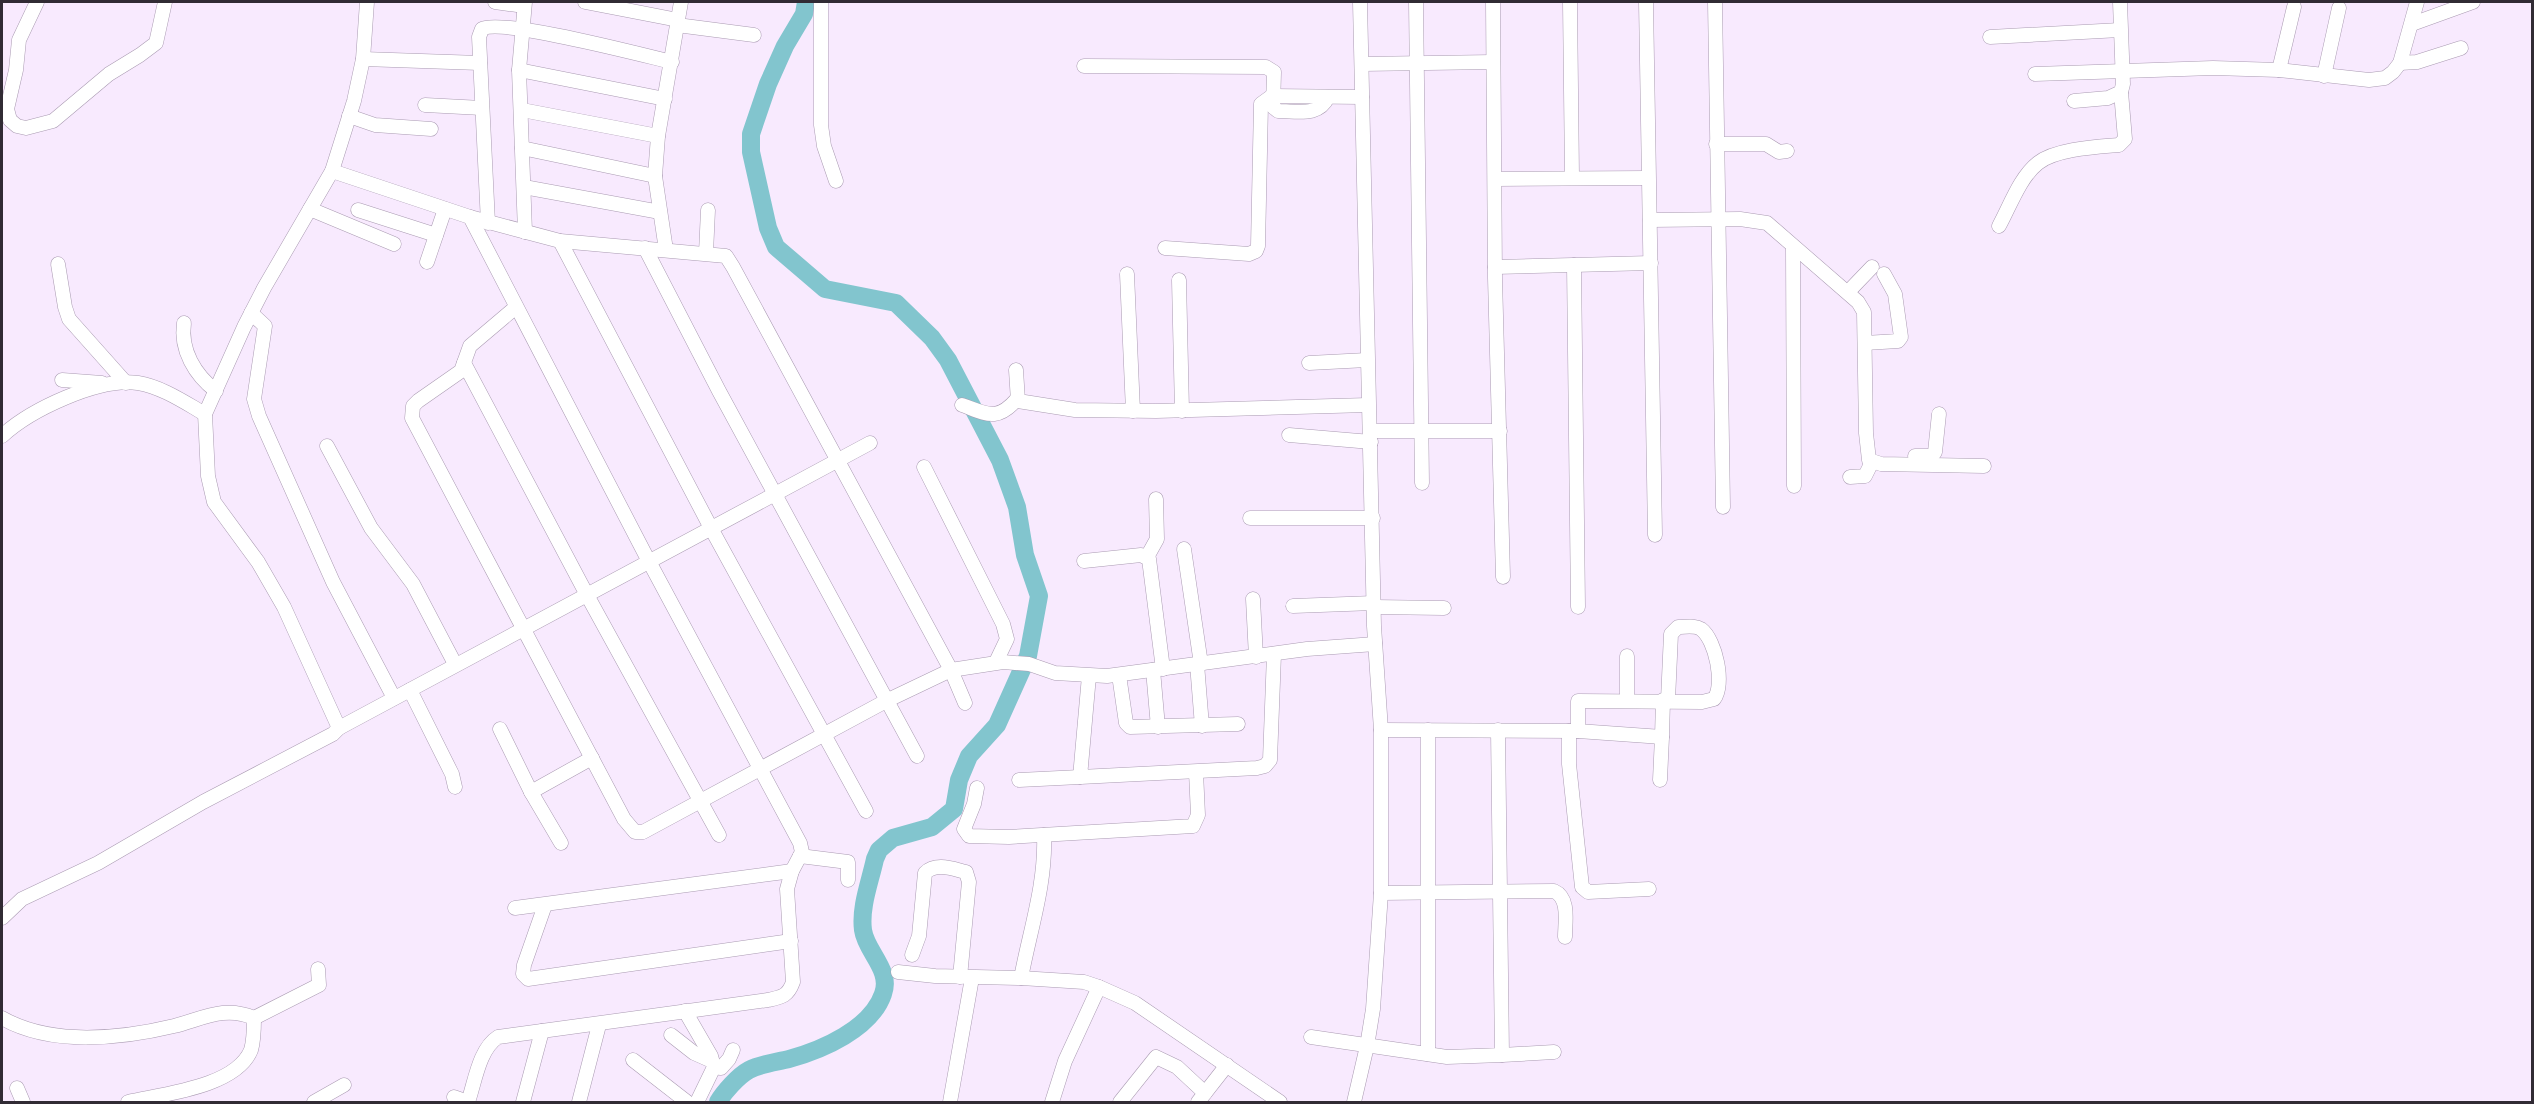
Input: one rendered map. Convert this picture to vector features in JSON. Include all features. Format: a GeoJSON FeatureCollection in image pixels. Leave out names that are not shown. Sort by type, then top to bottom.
{"type":"FeatureCollection","features":[{"type":"Feature","properties":{"kind":"street"},"geometry":{"type":"LineString","coordinates":[[37,2],[20,40],[7,109],[10,120],[17,126],[26,128],[53,121],[109,74],[156,42],[165,2]]}},
{"type":"Feature","properties":{"kind":"street"},"geometry":{"type":"LineString","coordinates":[[339,728],[284,607],[258,562],[214,502],[207,476],[205,414],[251,313],[332,171],[350,116],[363,58],[367,2]]}},
{"type":"Feature","properties":{"kind":"street"},"geometry":{"type":"LineString","coordinates":[[495,2],[524,4],[519,70],[525,232]]}},
{"type":"Feature","properties":{"kind":"street"},"geometry":{"type":"LineString","coordinates":[[585,2],[678,22],[754,35]]}},
{"type":"Feature","properties":{"kind":"street"},"geometry":{"type":"LineString","coordinates":[[666,250],[655,176],[658,136],[681,2]]}},
{"type":"Feature","properties":{"kind":"street"},"geometry":{"type":"LineString","coordinates":[[821,2],[821,125],[824,146],[836,181]]}},
{"type":"Feature","properties":{"kind":"street"},"geometry":{"type":"LineString","coordinates":[[1354,1102],[1367,1046],[1376,979],[1381,893],[1381,730],[1375,644],[1371,437],[1368,405],[1360,2]]}},
{"type":"Feature","properties":{"kind":"street"},"geometry":{"type":"LineString","coordinates":[[1416,2],[1422,483]]}},
{"type":"Feature","properties":{"kind":"street"},"geometry":{"type":"LineString","coordinates":[[1493,2],[1495,267],[1503,577]]}},
{"type":"Feature","properties":{"kind":"street"},"geometry":{"type":"LineString","coordinates":[[1570,2],[1572,177]]}},
{"type":"Feature","properties":{"kind":"street"},"geometry":{"type":"LineString","coordinates":[[1646,2],[1647,178],[1651,263],[1655,535]]}},
{"type":"Feature","properties":{"kind":"street"},"geometry":{"type":"LineString","coordinates":[[1715,2],[1722,507]]}},
{"type":"Feature","properties":{"kind":"street"},"geometry":{"type":"LineString","coordinates":[[2000,226],[2019,189],[2036,165],[2054,155],[2119,145],[2126,139],[2121,92],[2123,84],[2120,2]]}},
{"type":"Feature","properties":{"kind":"street"},"geometry":{"type":"LineString","coordinates":[[2035,74],[2213,68],[2279,70],[2324,76],[2377,79],[2393,72],[2400,63],[2417,2]]}},
{"type":"Feature","properties":{"kind":"street"},"geometry":{"type":"LineString","coordinates":[[2412,24],[2473,2]]}},
{"type":"Feature","properties":{"kind":"street"},"geometry":{"type":"LineString","coordinates":[[2279,70],[2294,7]]}},
{"type":"Feature","properties":{"kind":"street"},"geometry":{"type":"LineString","coordinates":[[2324,76],[2339,8]]}},
{"type":"Feature","properties":{"kind":"street"},"geometry":{"type":"LineString","coordinates":[[488,223],[479,37],[482,29],[488,27],[521,29],[672,62]]}},
{"type":"Feature","properties":{"kind":"street"},"geometry":{"type":"LineString","coordinates":[[1990,37],[2120,30]]}},
{"type":"Feature","properties":{"kind":"street"},"geometry":{"type":"LineString","coordinates":[[2400,63],[2417,62],[2461,48]]}},
{"type":"Feature","properties":{"kind":"street"},"geometry":{"type":"LineString","coordinates":[[363,58],[480,63]]}},
{"type":"Feature","properties":{"kind":"street"},"geometry":{"type":"LineString","coordinates":[[1362,64],[1416,65],[1493,62]]}},
{"type":"Feature","properties":{"kind":"street"},"geometry":{"type":"LineString","coordinates":[[1084,66],[1266,67],[1274,72],[1273,107],[1278,111],[1317,110],[1324,105],[1328,97],[1362,97]]}},
{"type":"Feature","properties":{"kind":"street"},"geometry":{"type":"LineString","coordinates":[[519,70],[665,99]]}},
{"type":"Feature","properties":{"kind":"street"},"geometry":{"type":"LineString","coordinates":[[2074,101],[2108,98],[2121,92]]}},
{"type":"Feature","properties":{"kind":"street"},"geometry":{"type":"LineString","coordinates":[[1166,248],[1249,255],[1256,251],[1258,246],[1261,104],[1272,96]]}},
{"type":"Feature","properties":{"kind":"street"},"geometry":{"type":"LineString","coordinates":[[425,105],[482,108]]}},
{"type":"Feature","properties":{"kind":"street"},"geometry":{"type":"LineString","coordinates":[[522,110],[658,136]]}},
{"type":"Feature","properties":{"kind":"street"},"geometry":{"type":"LineString","coordinates":[[350,116],[375,125],[431,129]]}},
{"type":"Feature","properties":{"kind":"street"},"geometry":{"type":"LineString","coordinates":[[1716,144],[1766,144],[1779,152],[1787,151]]}},
{"type":"Feature","properties":{"kind":"street"},"geometry":{"type":"LineString","coordinates":[[522,148],[655,176]]}},
{"type":"Feature","properties":{"kind":"street"},"geometry":{"type":"LineString","coordinates":[[332,171],[488,223],[560,241],[726,256],[951,670],[965,703]]}},
{"type":"Feature","properties":{"kind":"street"},"geometry":{"type":"LineString","coordinates":[[1495,178],[1647,178]]}},
{"type":"Feature","properties":{"kind":"street"},"geometry":{"type":"LineString","coordinates":[[524,187],[660,212]]}},
{"type":"Feature","properties":{"kind":"street"},"geometry":{"type":"LineString","coordinates":[[310,209],[394,244]]}},
{"type":"Feature","properties":{"kind":"street"},"geometry":{"type":"LineString","coordinates":[[427,261],[445,209]]}},
{"type":"Feature","properties":{"kind":"street"},"geometry":{"type":"LineString","coordinates":[[358,210],[436,235]]}},
{"type":"Feature","properties":{"kind":"street"},"geometry":{"type":"LineString","coordinates":[[706,254],[708,210]]}},
{"type":"Feature","properties":{"kind":"street"},"geometry":{"type":"LineString","coordinates":[[454,1097],[468,1102],[489,1044],[498,1037],[599,1025],[783,997],[789,993],[793,982],[787,889],[802,852],[800,843],[761,766],[649,562],[470,217]]}},
{"type":"Feature","properties":{"kind":"street"},"geometry":{"type":"LineString","coordinates":[[1650,220],[1740,219],[1767,224],[1858,302],[1864,312],[1870,459],[1865,476],[1850,477]]}},
{"type":"Feature","properties":{"kind":"street"},"geometry":{"type":"LineString","coordinates":[[560,241],[712,530],[866,811]]}},
{"type":"Feature","properties":{"kind":"street"},"geometry":{"type":"LineString","coordinates":[[645,248],[719,392],[917,756]]}},
{"type":"Feature","properties":{"kind":"street"},"geometry":{"type":"LineString","coordinates":[[1793,248],[1794,486]]}},
{"type":"Feature","properties":{"kind":"street"},"geometry":{"type":"LineString","coordinates":[[1495,267],[1651,263]]}},
{"type":"Feature","properties":{"kind":"street"},"geometry":{"type":"LineString","coordinates":[[58,264],[69,319],[126,383]]}},
{"type":"Feature","properties":{"kind":"street"},"geometry":{"type":"LineString","coordinates":[[1574,265],[1578,607]]}},
{"type":"Feature","properties":{"kind":"street"},"geometry":{"type":"LineString","coordinates":[[1848,292],[1878,271],[1895,294],[1901,337],[1898,341],[1865,343]]}},
{"type":"Feature","properties":{"kind":"street"},"geometry":{"type":"LineString","coordinates":[[1127,274],[1133,411]]}},
{"type":"Feature","properties":{"kind":"street"},"geometry":{"type":"LineString","coordinates":[[1179,280],[1182,411]]}},
{"type":"Feature","properties":{"kind":"street"},"geometry":{"type":"LineString","coordinates":[[516,307],[470,346],[461,371],[413,406],[412,418],[624,819],[634,832],[643,832],[886,700],[951,670],[999,662],[1029,664],[1055,673],[1089,676],[1119,675],[1307,649],[1375,644]]}},
{"type":"Feature","properties":{"kind":"street"},"geometry":{"type":"LineString","coordinates":[[251,313],[265,326],[254,399],[259,416],[333,582],[394,698]]}},
{"type":"Feature","properties":{"kind":"street"},"geometry":{"type":"LineString","coordinates":[[184,323],[182,336],[192,364],[204,382],[216,391]]}},
{"type":"Feature","properties":{"kind":"street"},"geometry":{"type":"LineString","coordinates":[[1310,363],[1367,360]]}},
{"type":"Feature","properties":{"kind":"street"},"geometry":{"type":"LineString","coordinates":[[464,363],[587,595],[719,835]]}},
{"type":"Feature","properties":{"kind":"street"},"geometry":{"type":"LineString","coordinates":[[962,405],[993,415],[1005,411],[1017,399],[1016,370]]}},
{"type":"Feature","properties":{"kind":"street"},"geometry":{"type":"LineString","coordinates":[[62,380],[110,384],[137,383],[162,390],[205,414]]}},
{"type":"Feature","properties":{"kind":"street"},"geometry":{"type":"LineString","coordinates":[[2,436],[42,408],[110,384]]}},
{"type":"Feature","properties":{"kind":"street"},"geometry":{"type":"LineString","coordinates":[[1017,399],[1022,403],[1057,408],[1133,411],[1368,405]]}},
{"type":"Feature","properties":{"kind":"street"},"geometry":{"type":"LineString","coordinates":[[1870,459],[1932,456],[1936,448],[1939,414]]}},
{"type":"Feature","properties":{"kind":"street"},"geometry":{"type":"LineString","coordinates":[[1289,435],[1371,437],[1421,430],[1500,431]]}},
{"type":"Feature","properties":{"kind":"street"},"geometry":{"type":"LineString","coordinates":[[2,918],[22,899],[98,863],[203,802],[336,732],[339,728],[455,664],[712,530],[870,443]]}},
{"type":"Feature","properties":{"kind":"street"},"geometry":{"type":"LineString","coordinates":[[327,446],[371,528],[413,584],[455,664]]}},
{"type":"Feature","properties":{"kind":"street"},"geometry":{"type":"LineString","coordinates":[[1870,459],[1984,466]]}},
{"type":"Feature","properties":{"kind":"street"},"geometry":{"type":"LineString","coordinates":[[924,467],[1003,624],[1007,639],[999,662]]}},
{"type":"Feature","properties":{"kind":"street"},"geometry":{"type":"LineString","coordinates":[[1156,499],[1157,539],[1147,557],[1153,577],[1158,670],[1158,727]]}},
{"type":"Feature","properties":{"kind":"street"},"geometry":{"type":"LineString","coordinates":[[1250,518],[1372,518]]}},
{"type":"Feature","properties":{"kind":"street"},"geometry":{"type":"LineString","coordinates":[[1184,549],[1199,664],[1202,726]]}},
{"type":"Feature","properties":{"kind":"street"},"geometry":{"type":"LineString","coordinates":[[1084,561],[1141,555],[1147,557]]}},
{"type":"Feature","properties":{"kind":"street"},"geometry":{"type":"LineString","coordinates":[[1253,599],[1256,657]]}},
{"type":"Feature","properties":{"kind":"street"},"geometry":{"type":"LineString","coordinates":[[1293,606],[1374,605],[1444,608]]}},
{"type":"Feature","properties":{"kind":"street"},"geometry":{"type":"LineString","coordinates":[[1649,889],[1588,892],[1582,887],[1569,764],[1578,701],[1665,700],[1702,702],[1716,696],[1717,656],[1705,632],[1699,628],[1678,627],[1671,634],[1665,700],[1662,737],[1660,780]]}},
{"type":"Feature","properties":{"kind":"street"},"geometry":{"type":"LineString","coordinates":[[1019,780],[1257,768],[1269,763],[1275,654]]}},
{"type":"Feature","properties":{"kind":"street"},"geometry":{"type":"LineString","coordinates":[[1627,656],[1627,700]]}},
{"type":"Feature","properties":{"kind":"street"},"geometry":{"type":"LineString","coordinates":[[1119,675],[1127,725],[1136,729],[1238,724]]}},
{"type":"Feature","properties":{"kind":"street"},"geometry":{"type":"LineString","coordinates":[[1080,777],[1089,676]]}},
{"type":"Feature","properties":{"kind":"street"},"geometry":{"type":"LineString","coordinates":[[411,690],[452,774],[455,787]]}},
{"type":"Feature","properties":{"kind":"street"},"geometry":{"type":"LineString","coordinates":[[500,729],[531,792],[561,843]]}},
{"type":"Feature","properties":{"kind":"street"},"geometry":{"type":"LineString","coordinates":[[1381,730],[1573,731],[1662,737]]}},
{"type":"Feature","properties":{"kind":"street"},"geometry":{"type":"LineString","coordinates":[[1428,730],[1428,1054]]}},
{"type":"Feature","properties":{"kind":"street"},"geometry":{"type":"LineString","coordinates":[[1498,730],[1502,1055]]}},
{"type":"Feature","properties":{"kind":"street"},"geometry":{"type":"LineString","coordinates":[[531,792],[592,758]]}},
{"type":"Feature","properties":{"kind":"street"},"geometry":{"type":"LineString","coordinates":[[977,788],[974,804],[964,829],[969,836],[1044,835],[1194,826],[1198,815],[1196,772]]}},
{"type":"Feature","properties":{"kind":"street"},"geometry":{"type":"LineString","coordinates":[[1021,978],[1039,897],[1044,860],[1044,835]]}},
{"type":"Feature","properties":{"kind":"street"},"geometry":{"type":"LineString","coordinates":[[800,856],[848,862],[848,880]]}},
{"type":"Feature","properties":{"kind":"street"},"geometry":{"type":"LineString","coordinates":[[912,955],[919,936],[925,873],[929,869],[946,867],[966,872],[969,882],[966,977],[950,1102]]}},
{"type":"Feature","properties":{"kind":"street"},"geometry":{"type":"LineString","coordinates":[[515,908],[792,872]]}},
{"type":"Feature","properties":{"kind":"street"},"geometry":{"type":"LineString","coordinates":[[1381,893],[1546,890],[1560,894],[1565,902],[1565,937]]}},
{"type":"Feature","properties":{"kind":"street"},"geometry":{"type":"LineString","coordinates":[[545,905],[524,965],[523,974],[528,979],[791,941]]}},
{"type":"Feature","properties":{"kind":"street"},"geometry":{"type":"LineString","coordinates":[[2,1018],[29,1031],[85,1036],[112,1035],[174,1026],[218,1012],[242,1012],[254,1017],[319,985],[318,969]]}},
{"type":"Feature","properties":{"kind":"street"},"geometry":{"type":"LineString","coordinates":[[898,972],[1084,982],[1099,987],[1127,998],[1280,1102]]}},
{"type":"Feature","properties":{"kind":"street"},"geometry":{"type":"LineString","coordinates":[[1052,1102],[1065,1061],[1099,987]]}},
{"type":"Feature","properties":{"kind":"street"},"geometry":{"type":"LineString","coordinates":[[684,1011],[713,1064]]}},
{"type":"Feature","properties":{"kind":"street"},"geometry":{"type":"LineString","coordinates":[[128,1102],[197,1088],[235,1070],[244,1062],[251,1049],[254,1017]]}},
{"type":"Feature","properties":{"kind":"street"},"geometry":{"type":"LineString","coordinates":[[579,1102],[599,1025]]}},
{"type":"Feature","properties":{"kind":"street"},"geometry":{"type":"LineString","coordinates":[[523,1102],[542,1031]]}},
{"type":"Feature","properties":{"kind":"street"},"geometry":{"type":"LineString","coordinates":[[671,1035],[694,1053],[720,1068],[726,1064],[733,1050]]}},
{"type":"Feature","properties":{"kind":"street"},"geometry":{"type":"LineString","coordinates":[[1311,1036],[1447,1057],[1554,1052]]}},
{"type":"Feature","properties":{"kind":"street"},"geometry":{"type":"LineString","coordinates":[[1120,1102],[1156,1057],[1177,1067],[1202,1098],[1227,1065]]}},
{"type":"Feature","properties":{"kind":"street"},"geometry":{"type":"LineString","coordinates":[[633,1060],[687,1102]]}},
{"type":"Feature","properties":{"kind":"street"},"geometry":{"type":"LineString","coordinates":[[697,1102],[713,1064]]}},
{"type":"Feature","properties":{"kind":"street"},"geometry":{"type":"LineString","coordinates":[[314,1102],[344,1085]]}},
{"type":"Feature","properties":{"kind":"street"},"geometry":{"type":"LineString","coordinates":[[17,1088],[23,1102]]}},
{"type":"Feature","properties":{"kind":"waterway"},"geometry":{"type":"LineString","coordinates":[[718,1102],[732,1084],[749,1070],[802,1055],[830,1044],[857,1028],[877,1006],[883,994],[884,977],[865,938],[862,921],[875,859],[879,850],[893,838],[932,827],[954,809],[959,780],[969,756],[997,725],[1028,656],[1039,596],[1025,555],[1017,507],[1000,460],[948,360],[932,338],[896,303],[825,289],[776,247],[768,228],[751,152],[751,134],[768,84],[785,46],[804,14],[806,2]]}}]}
